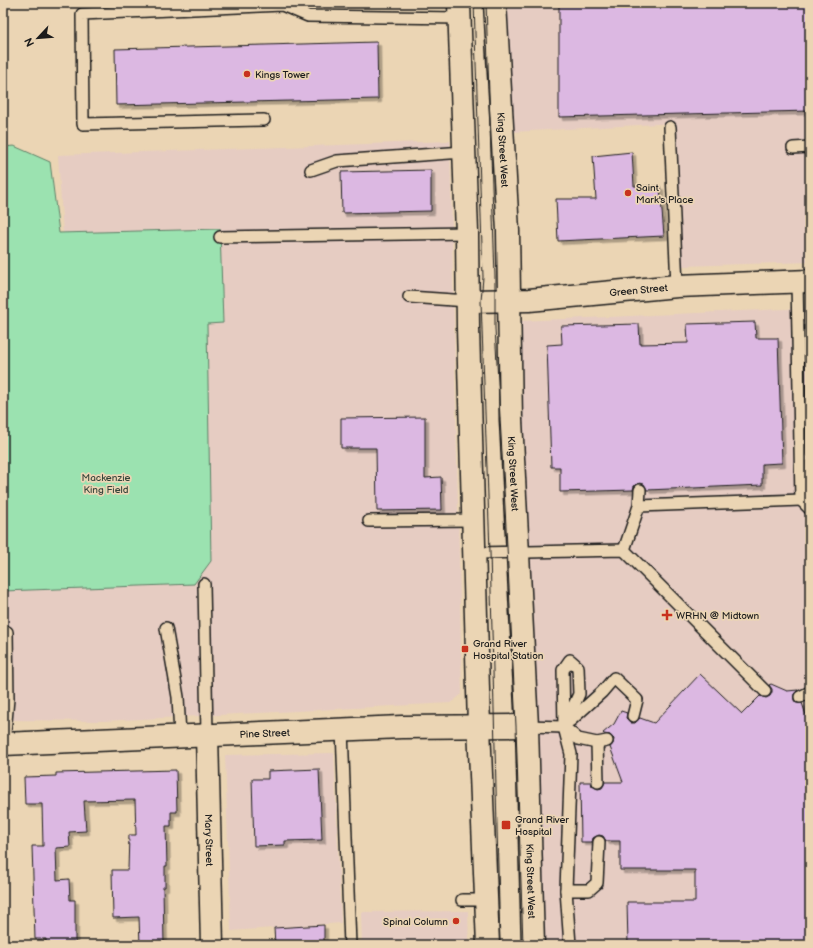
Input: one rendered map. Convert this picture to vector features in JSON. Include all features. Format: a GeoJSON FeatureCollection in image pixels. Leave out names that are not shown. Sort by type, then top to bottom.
{"type":"FeatureCollection","features":[{"type":"Feature","properties":{"kind":"main road","name":"King Street West"},"geometry":{"type":"LineString","coordinates":[[495,3],[508,231],[511,420],[527,726],[533,945]]}},
{"type":"Feature","properties":{"kind":"main road"},"geometry":{"type":"LineString","coordinates":[[460,10],[479,726],[488,945]]}},
{"type":"Feature","properties":{"kind":"main road","name":"Green Street"},"geometry":{"type":"LineString","coordinates":[[468,301],[529,300],[677,286],[804,281]]}},
{"type":"Feature","properties":{"kind":"main road","name":"Pine Street"},"geometry":{"type":"LineString","coordinates":[[4,744],[207,734],[527,726]]}},
{"type":"Feature","properties":{"kind":"main road","name":"Mary Street"},"geometry":{"type":"LineString","coordinates":[[207,734],[212,945]]}},
{"type":"Feature","properties":{"kind":"lane"},"geometry":{"type":"LineString","coordinates":[[264,120],[83,124],[82,14],[282,5],[308,16],[460,10]]}},
{"type":"Feature","properties":{"kind":"lane"},"geometry":{"type":"LineString","coordinates":[[670,127],[677,286]]}},
{"type":"Feature","properties":{"kind":"lane"},"geometry":{"type":"LineString","coordinates":[[793,148],[810,147]]}},
{"type":"Feature","properties":{"kind":"lane"},"geometry":{"type":"LineString","coordinates":[[311,170],[337,161],[464,152]]}},
{"type":"Feature","properties":{"kind":"lane"},"geometry":{"type":"LineString","coordinates":[[220,237],[467,233]]}},
{"type":"Feature","properties":{"kind":"lane"},"geometry":{"type":"LineString","coordinates":[[804,281],[801,500],[810,509]]}},
{"type":"Feature","properties":{"kind":"lane"},"geometry":{"type":"LineString","coordinates":[[409,297],[468,301]]}},
{"type":"Feature","properties":{"kind":"lane"},"geometry":{"type":"LineString","coordinates":[[624,550],[639,506],[640,490]]}},
{"type":"Feature","properties":{"kind":"lane"},"geometry":{"type":"LineString","coordinates":[[639,506],[801,500]]}},
{"type":"Feature","properties":{"kind":"lane"},"geometry":{"type":"LineString","coordinates":[[369,521],[474,520]]}},
{"type":"Feature","properties":{"kind":"lane"},"geometry":{"type":"LineString","coordinates":[[475,553],[624,550],[765,691]]}},
{"type":"Feature","properties":{"kind":"lane"},"geometry":{"type":"LineString","coordinates":[[204,584],[207,734]]}},
{"type":"Feature","properties":{"kind":"lane"},"geometry":{"type":"LineString","coordinates":[[166,628],[178,697],[180,736]]}},
{"type":"Feature","properties":{"kind":"lane"},"geometry":{"type":"LineString","coordinates":[[4,744],[8,699],[7,632]]}},
{"type":"Feature","properties":{"kind":"lane"},"geometry":{"type":"LineString","coordinates":[[564,727],[579,694],[578,667],[570,660],[563,670],[564,727],[571,754],[566,890],[570,945]]}},
{"type":"Feature","properties":{"kind":"lane"},"geometry":{"type":"LineString","coordinates":[[564,727],[602,692],[614,678],[637,700],[633,716]]}},
{"type":"Feature","properties":{"kind":"lane"},"geometry":{"type":"LineString","coordinates":[[527,726],[564,727],[578,739],[602,742],[598,782]]}},
{"type":"Feature","properties":{"kind":"lane"},"geometry":{"type":"LineString","coordinates":[[342,730],[350,945]]}},
{"type":"Feature","properties":{"kind":"lane"},"geometry":{"type":"LineString","coordinates":[[566,890],[589,890],[597,884],[599,842]]}},
{"type":"Feature","properties":{"kind":"lane"},"geometry":{"type":"LineString","coordinates":[[462,900],[486,900]]}},
{"type":"Feature","properties":{"kind":"shaded area"},"geometry":{"type":"Polygon","coordinates":[[[504,3],[810,3],[810,262],[682,266],[676,123],[512,132],[504,3]]]}},
{"type":"Feature","properties":{"kind":"shaded area"},"geometry":{"type":"Polygon","coordinates":[[[450,141],[462,694],[451,703],[104,721],[3,720],[3,591],[193,584],[207,323],[223,322],[220,229],[63,233],[58,155],[450,141]]]}},
{"type":"Feature","properties":{"kind":"shaded area","name":"WRHN @ Midtown"},"geometry":{"type":"Polygon","coordinates":[[[810,308],[810,945],[530,945],[525,535],[519,321],[810,308]]]}},
{"type":"Feature","properties":{"kind":"shaded area"},"geometry":{"type":"Polygon","coordinates":[[[334,753],[341,923],[231,931],[225,755],[334,753]]]}},
{"type":"Feature","properties":{"kind":"shaded area"},"geometry":{"type":"Polygon","coordinates":[[[468,911],[469,945],[362,945],[361,912],[468,911]]]}},
{"type":"Feature","properties":{"kind":"green space","name":"Mackenzie King Field"},"geometry":{"type":"Polygon","coordinates":[[[14,146],[50,162],[59,233],[220,229],[223,323],[207,324],[211,561],[194,584],[3,591],[3,147],[14,146]]]}},
{"type":"Feature","properties":{"kind":"building"},"geometry":{"type":"Polygon","coordinates":[[[559,3],[810,3],[810,111],[559,117],[559,3]]]}},
{"type":"Feature","properties":{"kind":"building","name":"Kings Tower"},"geometry":{"type":"Polygon","coordinates":[[[377,42],[378,99],[116,105],[115,49],[377,42]]]}},
{"type":"Feature","properties":{"kind":"building","name":"Saint Mark's Place"},"geometry":{"type":"Polygon","coordinates":[[[632,152],[634,186],[660,186],[664,236],[558,241],[556,199],[596,199],[593,156],[632,152]]]}},
{"type":"Feature","properties":{"kind":"building"},"geometry":{"type":"Polygon","coordinates":[[[431,170],[431,211],[342,213],[341,172],[431,170]]]}},
{"type":"Feature","properties":{"kind":"building"},"geometry":{"type":"Polygon","coordinates":[[[755,322],[756,338],[778,338],[782,463],[762,464],[762,485],[647,490],[644,484],[640,483],[634,486],[633,490],[560,492],[560,467],[551,467],[547,345],[562,344],[561,326],[639,324],[640,344],[688,343],[687,324],[755,322]]]}},
{"type":"Feature","properties":{"kind":"building"},"geometry":{"type":"Polygon","coordinates":[[[425,417],[425,478],[441,477],[442,510],[377,511],[376,448],[341,448],[341,418],[425,417]]]}},
{"type":"Feature","properties":{"kind":"building"},"geometry":{"type":"Polygon","coordinates":[[[700,674],[742,714],[760,696],[766,698],[770,696],[772,689],[769,685],[771,684],[787,691],[798,690],[794,694],[794,700],[796,703],[802,703],[807,718],[810,719],[810,945],[628,945],[627,902],[695,902],[695,870],[620,870],[620,841],[606,841],[603,836],[599,835],[593,838],[592,842],[581,842],[580,782],[591,782],[592,786],[598,789],[602,788],[605,782],[623,782],[610,747],[613,744],[614,739],[610,735],[603,733],[614,724],[621,711],[627,713],[626,718],[631,723],[635,723],[640,718],[654,723],[700,674]]]}},
{"type":"Feature","properties":{"kind":"building"},"geometry":{"type":"Polygon","coordinates":[[[319,769],[322,840],[285,841],[285,845],[254,846],[252,779],[268,779],[268,771],[319,769]]]}},
{"type":"Feature","properties":{"kind":"building"},"geometry":{"type":"Polygon","coordinates":[[[176,770],[177,812],[171,812],[171,826],[166,826],[167,866],[165,866],[165,887],[163,887],[164,945],[140,945],[139,917],[113,918],[112,870],[128,870],[129,835],[136,835],[135,800],[84,801],[86,831],[69,832],[70,847],[56,848],[57,880],[69,879],[70,900],[75,900],[75,945],[46,945],[46,939],[35,939],[32,846],[43,846],[42,804],[25,804],[24,777],[56,776],[56,773],[176,770]]]}},
{"type":"Feature","properties":{"kind":"building"},"geometry":{"type":"Polygon","coordinates":[[[324,925],[324,942],[301,942],[302,945],[275,945],[274,928],[324,925]]]}},
{"type":"Feature","properties":{"kind":"tram line"},"geometry":{"type":"LineString","coordinates":[[474,3],[483,277],[481,301],[490,552],[500,945]]}},
{"type":"Feature","properties":{"kind":"tram line"},"geometry":{"type":"LineString","coordinates":[[486,3],[495,277],[495,328],[516,726],[523,945]]}},
{"type":"Feature","properties":{"kind":"place","name":"Kings Tower"},"geometry":{"type":"Point","coordinates":[247,74]}},
{"type":"Feature","properties":{"kind":"place","name":"Saint Mark's Place"},"geometry":{"type":"Point","coordinates":[628,193]}},
{"type":"Feature","properties":{"kind":"place","name":"WRHN @ Midtown"},"geometry":{"type":"Point","coordinates":[667,615]}},
{"type":"Feature","properties":{"kind":"place","name":"Grand River Hospital Station"},"geometry":{"type":"Point","coordinates":[465,649]}},
{"type":"Feature","properties":{"kind":"place","name":"Grand River Hospital"},"geometry":{"type":"Point","coordinates":[506,825]}},
{"type":"Feature","properties":{"kind":"place","name":"Spinal Column"},"geometry":{"type":"Point","coordinates":[456,921]}}]}
